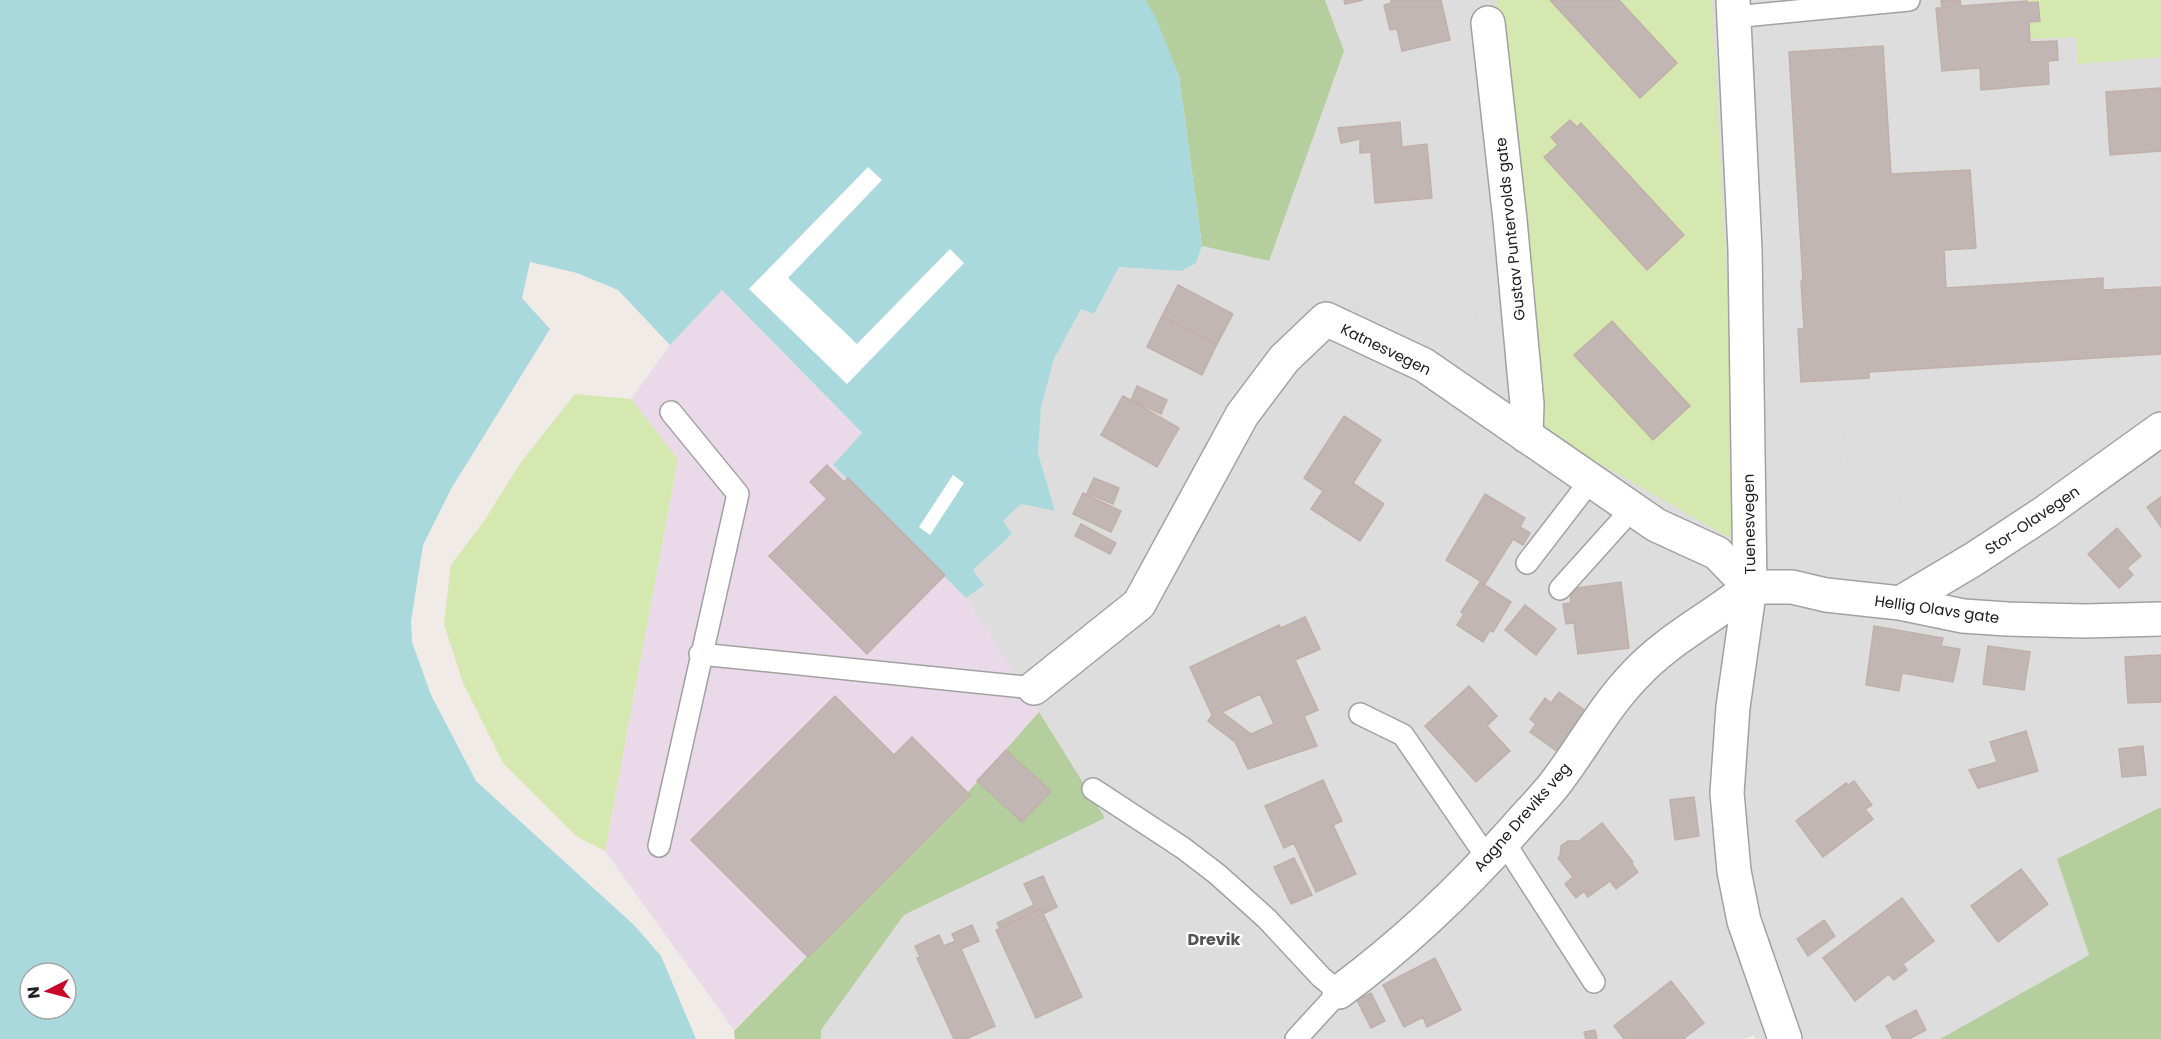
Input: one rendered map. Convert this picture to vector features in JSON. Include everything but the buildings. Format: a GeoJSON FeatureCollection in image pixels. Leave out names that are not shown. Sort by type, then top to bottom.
{"type":"FeatureCollection","features":[{"type":"Feature","properties":{"kind":"street","name":"Tuenesvegen"},"geometry":{"type":"LineString","coordinates":[[1733,8],[1745,250],[1750,587],[1732,718],[1727,793],[1734,871],[1744,921],[1785,1039]]}},
{"type":"Feature","properties":{"kind":"street","name":"Gustav Puntervolds gate"},"geometry":{"type":"LineString","coordinates":[[1488,23],[1510,220],[1527,404],[1526,435]]}},
{"type":"Feature","properties":{"kind":"street","name":"Katnesvegen"},"geometry":{"type":"LineString","coordinates":[[1034,688],[1139,604],[1242,415],[1284,359],[1326,319],[1424,365],[1656,525],[1717,553],[1750,587]]}},
{"type":"Feature","properties":{"kind":"street","name":"Stor-Olavegen"},"geometry":{"type":"LineString","coordinates":[[1899,603],[2034,520],[2161,429]]}},
{"type":"Feature","properties":{"kind":"street","name":"Hellig Olavs gate"},"geometry":{"type":"LineString","coordinates":[[1750,587],[1792,587],[1826,595],[1899,603],[1963,616],[2086,621],[2161,619]]}},
{"type":"Feature","properties":{"kind":"street","name":"Aagne Dreviks veg"},"geometry":{"type":"LineString","coordinates":[[1339,992],[1376,965],[1428,919],[1496,850],[1554,786],[1634,675],[1669,645],[1727,606],[1750,587]]}},
{"type":"Feature","properties":{"kind":"lane"},"geometry":{"type":"LineString","coordinates":[[1733,8],[1909,0]]}},
{"type":"Feature","properties":{"kind":"lane"},"geometry":{"type":"LineString","coordinates":[[659,846],[700,654],[738,494],[671,412]]}},
{"type":"Feature","properties":{"kind":"lane"},"geometry":{"type":"LineString","coordinates":[[1527,563],[1591,480]]}},
{"type":"Feature","properties":{"kind":"lane"},"geometry":{"type":"LineString","coordinates":[[1560,590],[1632,509]]}},
{"type":"Feature","properties":{"kind":"lane"},"geometry":{"type":"LineString","coordinates":[[700,654],[1034,688]]}},
{"type":"Feature","properties":{"kind":"lane"},"geometry":{"type":"LineString","coordinates":[[1360,714],[1403,735],[1496,850],[1594,982]]}},
{"type":"Feature","properties":{"kind":"lane"},"geometry":{"type":"LineString","coordinates":[[1093,789],[1183,848],[1217,874],[1267,919],[1321,977],[1339,992]]}},
{"type":"Feature","properties":{"kind":"lane","name":"Aagne Dreviks veg"},"geometry":{"type":"LineString","coordinates":[[1296,1039],[1339,992]]}},
{"type":"Feature","properties":{"kind":"shaded area"},"geometry":{"type":"Polygon","coordinates":[[[1325,0],[2161,0],[2161,807],[2058,859],[2089,955],[1940,1039],[1755,1039],[1754,1035],[1744,1039],[821,1039],[821,1030],[904,915],[1105,818],[966,598],[983,585],[972,571],[1012,534],[1002,521],[1021,504],[1055,511],[1038,453],[1041,406],[1054,359],[1081,309],[1094,314],[1119,267],[1182,271],[1196,263],[1202,246],[1268,261],[1344,51],[1325,0]]]}},
{"type":"Feature","properties":{"kind":"shaded area"},"geometry":{"type":"Polygon","coordinates":[[[1939,0],[2027,0],[2027,2],[1940,8],[1939,0]]]}},
{"type":"Feature","properties":{"kind":"shaded area"},"geometry":{"type":"Polygon","coordinates":[[[1304,196],[1496,259],[1467,348],[1275,285],[1304,196]]]}},
{"type":"Feature","properties":{"kind":"shaded area"},"geometry":{"type":"Polygon","coordinates":[[[722,290],[862,434],[833,465],[966,598],[1039,712],[967,793],[734,1030],[605,851],[678,460],[631,399],[670,345],[722,290]]]}},
{"type":"Feature","properties":{"kind":"shaded area"},"geometry":{"type":"Polygon","coordinates":[[[2161,362],[2161,399],[2052,473],[2019,425],[1996,437],[2004,452],[1982,466],[1997,506],[1913,545],[1892,483],[1851,486],[1841,429],[1866,387],[2161,362]]]}},
{"type":"Feature","properties":{"kind":"green space"},"geometry":{"type":"Polygon","coordinates":[[[1145,0],[1325,0],[1344,51],[1269,261],[1202,246],[1179,76],[1145,0]]]}},
{"type":"Feature","properties":{"kind":"green space"},"geometry":{"type":"Polygon","coordinates":[[[1496,0],[1712,0],[1737,473],[1730,538],[1541,430],[1496,0]]]}},
{"type":"Feature","properties":{"kind":"green space"},"geometry":{"type":"Polygon","coordinates":[[[2027,0],[2161,0],[2161,57],[2078,64],[2076,37],[2029,39],[2027,0]]]}},
{"type":"Feature","properties":{"kind":"green space"},"geometry":{"type":"Polygon","coordinates":[[[575,394],[631,399],[678,459],[605,851],[576,836],[503,763],[463,683],[444,624],[451,565],[486,518],[521,462],[575,394]]]}},
{"type":"Feature","properties":{"kind":"green space"},"geometry":{"type":"Polygon","coordinates":[[[1039,712],[1105,818],[904,915],[821,1030],[821,1039],[735,1039],[734,1031],[967,793],[1039,712]]]}},
{"type":"Feature","properties":{"kind":"green space"},"geometry":{"type":"Polygon","coordinates":[[[2161,807],[2161,1039],[1940,1039],[2089,955],[2057,859],[2161,807]]]}},
{"type":"Feature","properties":{"kind":"water"},"geometry":{"type":"Polygon","coordinates":[[[0,0],[1145,0],[1156,18],[1179,76],[1202,246],[1196,263],[1182,271],[1119,267],[1094,314],[1081,309],[1054,359],[1041,407],[1038,453],[1055,511],[1021,504],[1003,521],[1012,534],[973,570],[984,585],[966,598],[833,465],[862,433],[722,290],[670,345],[618,290],[577,273],[530,262],[522,298],[550,329],[451,489],[423,545],[411,621],[412,642],[431,695],[476,781],[634,925],[661,956],[696,1039],[0,1039],[0,0]]]}},
{"type":"Feature","properties":{"kind":"pier"},"geometry":{"type":"Polygon","coordinates":[[[868,167],[882,180],[788,278],[857,344],[950,249],[964,263],[847,384],[749,289],[868,167]]]}},
{"type":"Feature","properties":{"kind":"pier"},"geometry":{"type":"Polygon","coordinates":[[[953,475],[964,483],[930,535],[919,527],[953,475]]]}},
{"type":"Feature","properties":{"kind":"district","name":"Drevik"},"geometry":{"type":"Point","coordinates":[1214,939]}}]}
